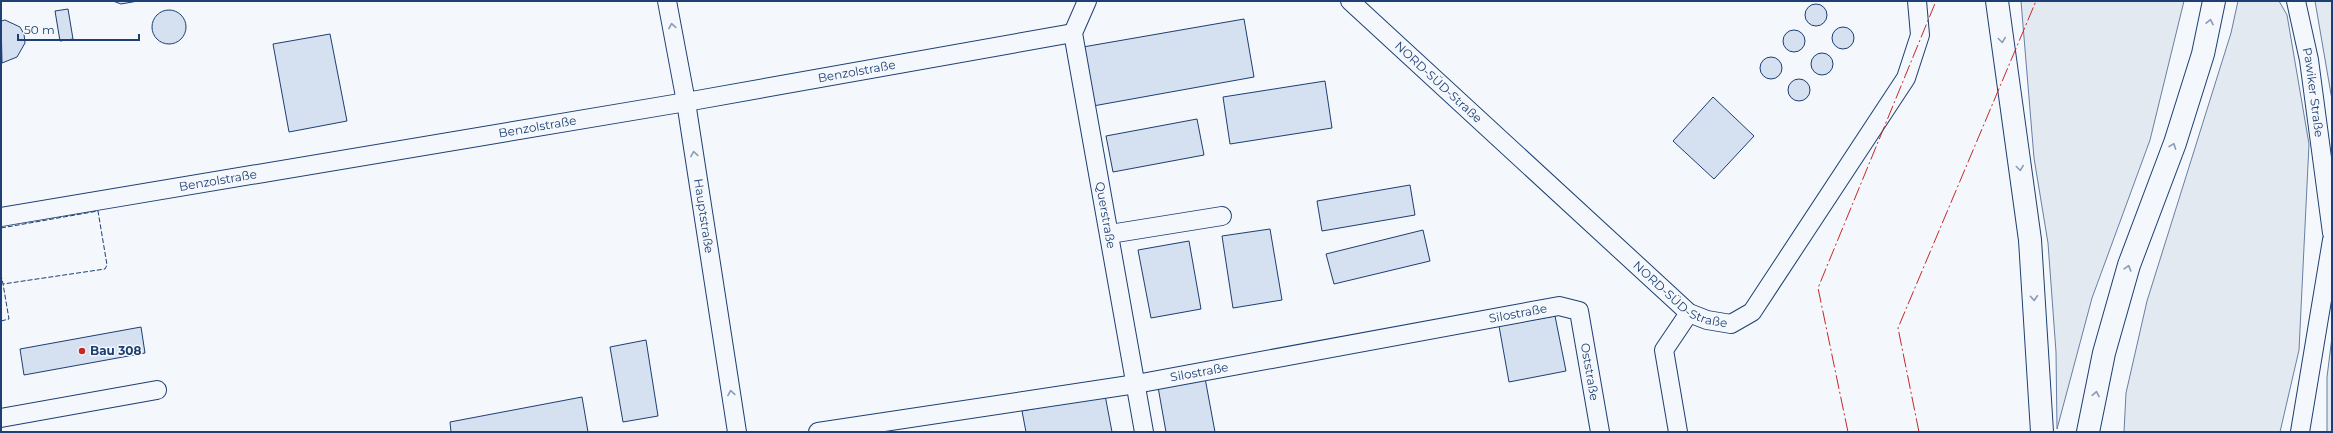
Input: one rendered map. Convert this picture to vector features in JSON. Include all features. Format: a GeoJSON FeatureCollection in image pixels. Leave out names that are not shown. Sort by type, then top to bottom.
{"type":"FeatureCollection","features":[{"type":"Feature","properties":{"kind":"highway"},"geometry":{"type":"LineString","coordinates":[[1997,1],[2030,240],[2042,432]]}},
{"type":"Feature","properties":{"kind":"highway"},"geometry":{"type":"LineString","coordinates":[[2088,432],[2104,353],[2129,265],[2179,129],[2203,54],[2214,1]]}},
{"type":"Feature","properties":{"kind":"street","name":"Hauptstraße"},"geometry":{"type":"LineString","coordinates":[[667,1],[686,102],[737,432]]}},
{"type":"Feature","properties":{"kind":"street"},"geometry":{"type":"LineString","coordinates":[[1073,33],[1087,1]]}},
{"type":"Feature","properties":{"kind":"street","name":"NORD-SÜD-Straße"},"geometry":{"type":"LineString","coordinates":[[1350,1],[1689,313],[1707,320],[1731,324],[1752,312],[1906,78],[1920,35],[1917,1]]}},
{"type":"Feature","properties":{"kind":"street","name":"Pawiker Straße"},"geometry":{"type":"LineString","coordinates":[[2296,1],[2309,60],[2332,233]]}},
{"type":"Feature","properties":{"kind":"street","name":"Benzolstraße"},"geometry":{"type":"LineString","coordinates":[[1,217],[686,102],[1073,33]]}},
{"type":"Feature","properties":{"kind":"street","name":"Querstraße"},"geometry":{"type":"LineString","coordinates":[[1073,33],[1110,234],[1144,432]]}},
{"type":"Feature","properties":{"kind":"street"},"geometry":{"type":"LineString","coordinates":[[1110,234],[1222,216]]}},
{"type":"Feature","properties":{"kind":"street"},"geometry":{"type":"LineString","coordinates":[[2300,432],[2332,240]]}},
{"type":"Feature","properties":{"kind":"street","name":"Silostraße"},"geometry":{"type":"LineString","coordinates":[[818,432],[1136,384],[1560,306],[1579,311]]}},
{"type":"Feature","properties":{"kind":"street","name":"Oststraße"},"geometry":{"type":"LineString","coordinates":[[1579,311],[1600,432]]}},
{"type":"Feature","properties":{"kind":"street"},"geometry":{"type":"LineString","coordinates":[[1678,432],[1664,350],[1689,313]]}},
{"type":"Feature","properties":{"kind":"street"},"geometry":{"type":"LineString","coordinates":[[1,418],[156,390]]}},
{"type":"Feature","properties":{"kind":"shaded area"},"geometry":{"type":"Polygon","coordinates":[[[2021,1],[2184,1],[2150,140],[2092,298],[2057,429],[2056,352],[2048,243],[2034,158],[2021,1]]]}},
{"type":"Feature","properties":{"kind":"shaded area"},"geometry":{"type":"Polygon","coordinates":[[[2238,1],[2279,1],[2287,15],[2309,144],[2299,350],[2280,432],[2124,432],[2126,393],[2147,301],[2231,33],[2238,1]]]}},
{"type":"Feature","properties":{"kind":"shaded area"},"geometry":{"type":"Polygon","coordinates":[[[2315,1],[2332,1],[2332,100],[2315,1]]]}},
{"type":"Feature","properties":{"kind":"shaded area"},"geometry":{"type":"Polygon","coordinates":[[[2332,337],[2332,432],[2327,432],[2327,377],[2332,337]]]}},
{"type":"Feature","properties":{"kind":"building"},"geometry":{"type":"Polygon","coordinates":[[[113,1],[138,1],[121,4],[113,1]]]}},
{"type":"Feature","properties":{"kind":"building"},"geometry":{"type":"Polygon","coordinates":[[[1816,4],[1824,7],[1827,15],[1824,23],[1816,26],[1808,23],[1805,15],[1808,7],[1816,4]]]}},
{"type":"Feature","properties":{"kind":"building"},"geometry":{"type":"Polygon","coordinates":[[[68,9],[73,39],[60,41],[55,11],[68,9]]]}},
{"type":"Feature","properties":{"kind":"building"},"geometry":{"type":"Polygon","coordinates":[[[169,10],[181,15],[186,27],[181,39],[169,44],[157,39],[152,27],[157,15],[169,10]]]}},
{"type":"Feature","properties":{"kind":"building"},"geometry":{"type":"Polygon","coordinates":[[[1244,19],[1254,77],[1093,106],[1083,47],[1244,19]]]}},
{"type":"Feature","properties":{"kind":"building"},"geometry":{"type":"Polygon","coordinates":[[[5,20],[20,27],[24,34],[25,43],[17,57],[2,63],[1,21],[5,20]]]}},
{"type":"Feature","properties":{"kind":"building"},"geometry":{"type":"Polygon","coordinates":[[[1843,27],[1851,30],[1854,38],[1851,46],[1843,49],[1835,46],[1832,38],[1835,30],[1843,27]]]}},
{"type":"Feature","properties":{"kind":"building"},"geometry":{"type":"Polygon","coordinates":[[[1794,30],[1802,33],[1805,41],[1802,49],[1794,52],[1786,49],[1783,41],[1786,33],[1794,30]]]}},
{"type":"Feature","properties":{"kind":"building"},"geometry":{"type":"Polygon","coordinates":[[[330,34],[347,121],[289,132],[273,44],[330,34]]]}},
{"type":"Feature","properties":{"kind":"building"},"geometry":{"type":"Polygon","coordinates":[[[1822,53],[1830,56],[1833,64],[1830,72],[1822,75],[1814,72],[1811,64],[1814,56],[1822,53]]]}},
{"type":"Feature","properties":{"kind":"building"},"geometry":{"type":"Polygon","coordinates":[[[1771,57],[1779,60],[1782,68],[1779,76],[1771,79],[1763,76],[1760,68],[1763,60],[1771,57]]]}},
{"type":"Feature","properties":{"kind":"building"},"geometry":{"type":"Polygon","coordinates":[[[1799,79],[1807,82],[1810,90],[1807,98],[1799,101],[1791,98],[1788,90],[1791,82],[1799,79]]]}},
{"type":"Feature","properties":{"kind":"building"},"geometry":{"type":"Polygon","coordinates":[[[1325,81],[1332,128],[1230,144],[1223,97],[1325,81]]]}},
{"type":"Feature","properties":{"kind":"building"},"geometry":{"type":"Polygon","coordinates":[[[1713,97],[1754,136],[1714,179],[1673,141],[1713,97]]]}},
{"type":"Feature","properties":{"kind":"building"},"geometry":{"type":"Polygon","coordinates":[[[1197,119],[1204,155],[1113,172],[1106,136],[1197,119]]]}},
{"type":"Feature","properties":{"kind":"building"},"geometry":{"type":"Polygon","coordinates":[[[1410,185],[1415,215],[1322,231],[1317,201],[1410,185]]]}},
{"type":"Feature","properties":{"kind":"building"},"geometry":{"type":"Polygon","coordinates":[[[1270,229],[1282,300],[1233,308],[1222,236],[1270,229]]]}},
{"type":"Feature","properties":{"kind":"building"},"geometry":{"type":"Polygon","coordinates":[[[1423,230],[1430,261],[1334,284],[1326,254],[1423,230]]]}},
{"type":"Feature","properties":{"kind":"building"},"geometry":{"type":"Polygon","coordinates":[[[1189,241],[1201,309],[1151,318],[1138,250],[1189,241]]]}},
{"type":"Feature","properties":{"kind":"building"},"geometry":{"type":"Polygon","coordinates":[[[1555,316],[1566,371],[1509,382],[1499,326],[1555,316]]]}},
{"type":"Feature","properties":{"kind":"building","name":"Bau 308"},"geometry":{"type":"Polygon","coordinates":[[[141,327],[145,353],[24,375],[20,349],[141,327]]]}},
{"type":"Feature","properties":{"kind":"building"},"geometry":{"type":"Polygon","coordinates":[[[646,340],[658,416],[623,422],[610,347],[646,340]]]}},
{"type":"Feature","properties":{"kind":"building"},"geometry":{"type":"Polygon","coordinates":[[[1205,378],[1215,432],[1166,432],[1158,387],[1205,378]]]}},
{"type":"Feature","properties":{"kind":"building"},"geometry":{"type":"Polygon","coordinates":[[[1105,395],[1112,432],[1026,432],[1022,411],[1105,395]]]}},
{"type":"Feature","properties":{"kind":"building"},"geometry":{"type":"Polygon","coordinates":[[[582,397],[588,432],[451,432],[450,422],[582,397]]]}},
{"type":"Feature","properties":{"kind":"fence"},"geometry":{"type":"LineString","coordinates":[[1,228],[98,211],[107,265],[105,269],[3,284],[1,275]]}},
{"type":"Feature","properties":{"kind":"fence"},"geometry":{"type":"LineString","coordinates":[[1,321],[9,319],[3,284]]}},
{"type":"Feature","properties":{"kind":"power"},"geometry":{"type":"LineString","coordinates":[[1848,432],[1818,288],[1936,1]]}},
{"type":"Feature","properties":{"kind":"power"},"geometry":{"type":"LineString","coordinates":[[1919,432],[1898,328],[2036,1]]}},
{"type":"Feature","properties":{"kind":"place","name":"Bau 308"},"geometry":{"type":"Point","coordinates":[82,351]}}]}
